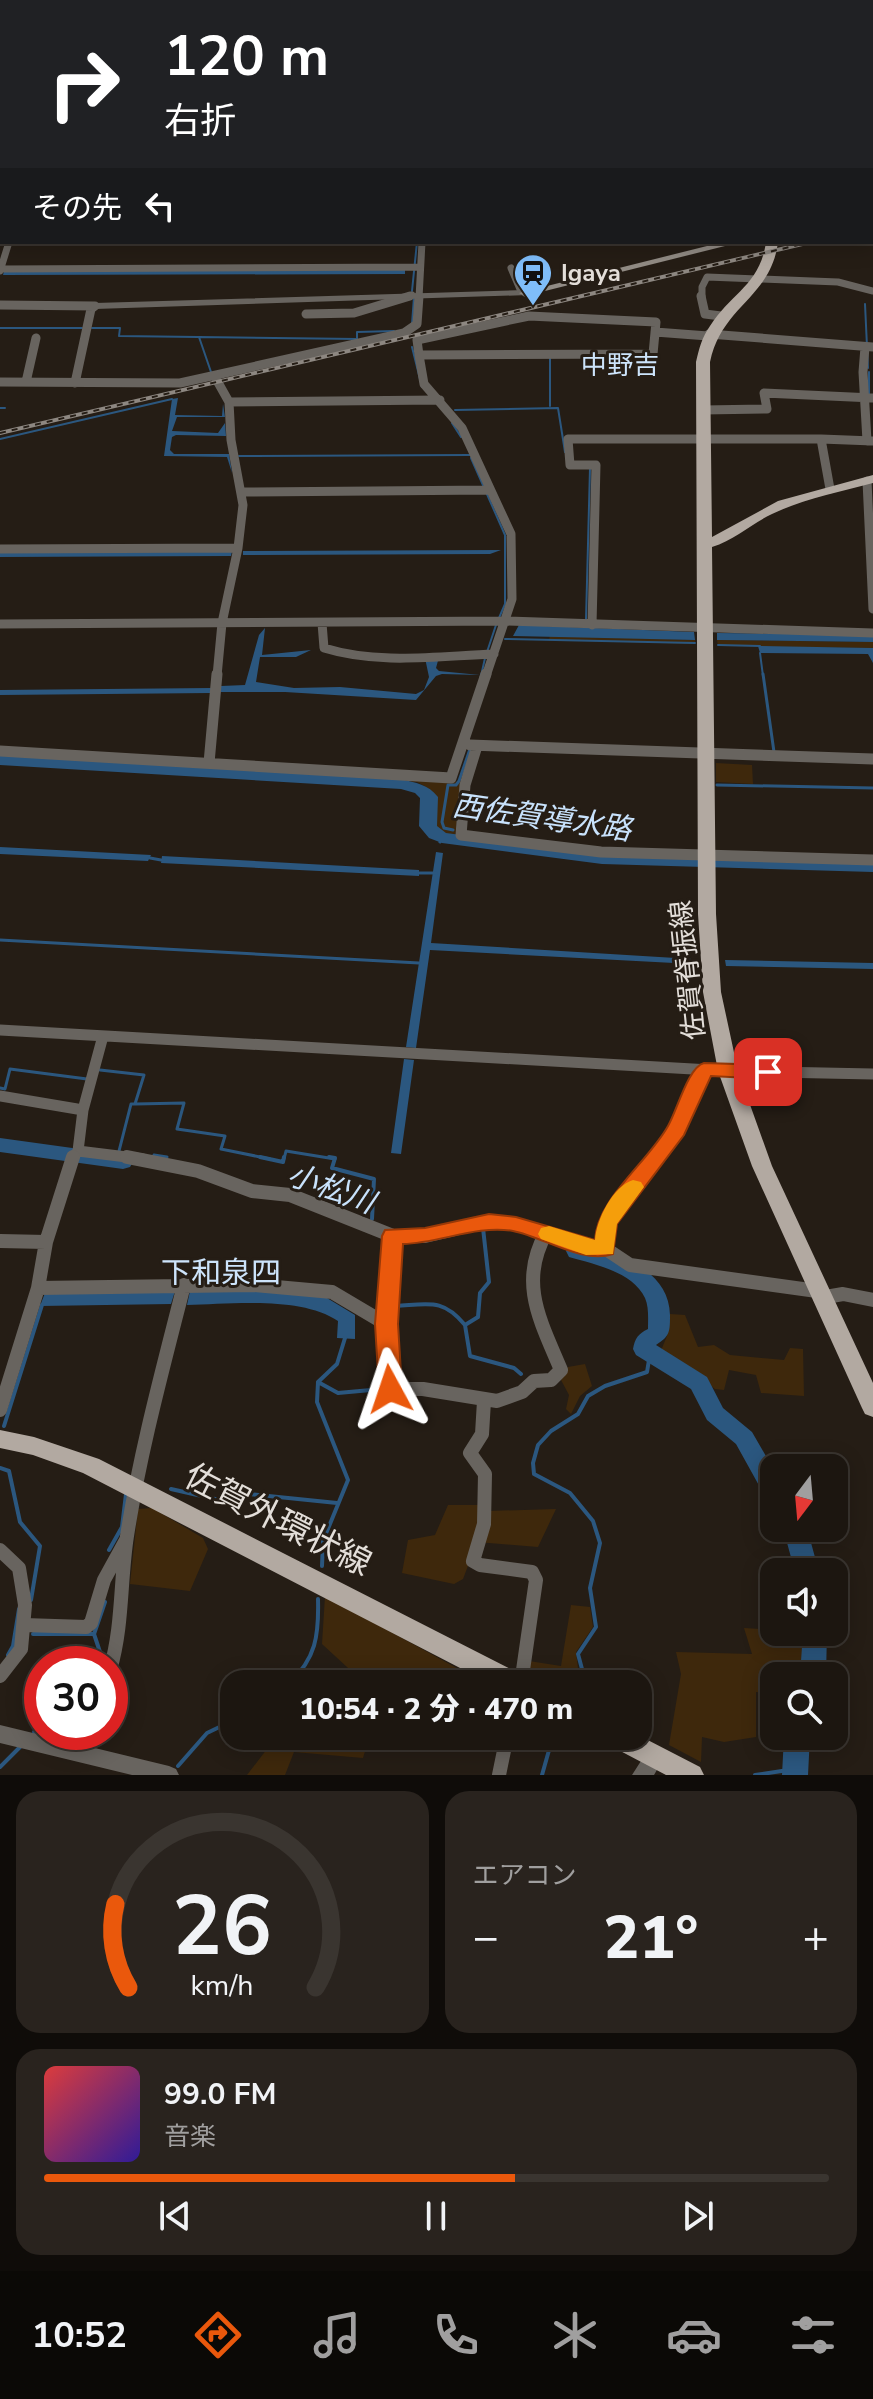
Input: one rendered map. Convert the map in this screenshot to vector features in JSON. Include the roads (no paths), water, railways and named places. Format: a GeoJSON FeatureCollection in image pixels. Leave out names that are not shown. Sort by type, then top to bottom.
{"type":"FeatureCollection","features":[{"type":"Feature","properties":{"kind":"main road"},"geometry":{"type":"LineString","coordinates":[[525,293],[714,244]]}},
{"type":"Feature","properties":{"kind":"main road","name":"佐賀脊振線"},"geometry":{"type":"LineString","coordinates":[[772,244],[770,262],[760,278],[721,316],[709,335],[703,362],[707,864],[712,992],[728,1071],[762,1166],[818,1294],[873,1408]]}},
{"type":"Feature","properties":{"kind":"main road"},"geometry":{"type":"LineString","coordinates":[[706,544],[725,540],[767,510],[830,489],[870,480]]}},
{"type":"Feature","properties":{"kind":"main road","name":"佐賀外環状線"},"geometry":{"type":"LineString","coordinates":[[0,1439],[62,1455],[136,1488],[491,1670]]}},
{"type":"Feature","properties":{"kind":"main road"},"geometry":{"type":"LineString","coordinates":[[631,1750],[649,1766],[691,1775]]}},
{"type":"Feature","properties":{"kind":"street"},"geometry":{"type":"LineString","coordinates":[[8,244],[0,270],[416,267]]}},
{"type":"Feature","properties":{"kind":"street"},"geometry":{"type":"LineString","coordinates":[[0,382],[168,384],[404,333],[417,324],[416,267],[422,244]]}},
{"type":"Feature","properties":{"kind":"street"},"geometry":{"type":"LineString","coordinates":[[511,268],[520,289],[525,293]]}},
{"type":"Feature","properties":{"kind":"street"},"geometry":{"type":"LineString","coordinates":[[721,316],[705,314],[700,299],[705,278],[838,282],[873,291]]}},
{"type":"Feature","properties":{"kind":"street"},"geometry":{"type":"LineString","coordinates":[[0,305],[95,306],[525,293]]}},
{"type":"Feature","properties":{"kind":"street"},"geometry":{"type":"LineString","coordinates":[[306,314],[354,313],[415,295]]}},
{"type":"Feature","properties":{"kind":"street"},"geometry":{"type":"LineString","coordinates":[[75,383],[91,309],[95,306]]}},
{"type":"Feature","properties":{"kind":"street"},"geometry":{"type":"LineString","coordinates":[[419,355],[653,353],[659,333],[656,322],[529,316],[417,340],[419,355],[424,384],[435,401],[462,428],[485,490],[511,534],[512,599],[494,654],[472,747],[461,835],[707,864],[873,860]]}},
{"type":"Feature","properties":{"kind":"street"},"geometry":{"type":"LineString","coordinates":[[587,625],[596,467],[570,465],[568,439],[870,441],[870,347],[659,333]]}},
{"type":"Feature","properties":{"kind":"street"},"geometry":{"type":"LineString","coordinates":[[26,382],[36,338]]}},
{"type":"Feature","properties":{"kind":"street"},"geometry":{"type":"LineString","coordinates":[[209,763],[222,623],[238,548],[243,505],[231,440],[229,402],[211,377]]}},
{"type":"Feature","properties":{"kind":"street"},"geometry":{"type":"LineString","coordinates":[[703,410],[767,409],[764,397],[868,399]]}},
{"type":"Feature","properties":{"kind":"street"},"geometry":{"type":"LineString","coordinates":[[229,402],[435,401]]}},
{"type":"Feature","properties":{"kind":"street"},"geometry":{"type":"LineString","coordinates":[[821,439],[830,489]]}},
{"type":"Feature","properties":{"kind":"street"},"geometry":{"type":"LineString","coordinates":[[870,480],[873,609]]}},
{"type":"Feature","properties":{"kind":"street"},"geometry":{"type":"LineString","coordinates":[[241,492],[485,490]]}},
{"type":"Feature","properties":{"kind":"street"},"geometry":{"type":"LineString","coordinates":[[0,549],[238,548]]}},
{"type":"Feature","properties":{"kind":"street"},"geometry":{"type":"LineString","coordinates":[[0,624],[506,621],[868,633]]}},
{"type":"Feature","properties":{"kind":"street"},"geometry":{"type":"LineString","coordinates":[[322,623],[324,648],[337,652],[387,657],[494,654]]}},
{"type":"Feature","properties":{"kind":"street"},"geometry":{"type":"LineString","coordinates":[[472,747],[873,759]]}},
{"type":"Feature","properties":{"kind":"street"},"geometry":{"type":"LineString","coordinates":[[0,751],[445,780],[451,778],[472,747]]}},
{"type":"Feature","properties":{"kind":"street"},"geometry":{"type":"LineString","coordinates":[[0,1030],[728,1071],[873,1074]]}},
{"type":"Feature","properties":{"kind":"street"},"geometry":{"type":"LineString","coordinates":[[0,1410],[36,1296],[46,1242],[75,1155],[83,1110],[103,1036]]}},
{"type":"Feature","properties":{"kind":"street"},"geometry":{"type":"LineString","coordinates":[[606,1249],[607,1223],[677,1130],[704,1069]]}},
{"type":"Feature","properties":{"kind":"street"},"geometry":{"type":"LineString","coordinates":[[0,1096],[83,1110]]}},
{"type":"Feature","properties":{"kind":"street"},"geometry":{"type":"LineString","coordinates":[[75,1155],[157,1161],[198,1171],[252,1191],[290,1195],[341,1213],[392,1242],[489,1221],[516,1224],[542,1239],[606,1249],[630,1265],[873,1300]]}},
{"type":"Feature","properties":{"kind":"street"},"geometry":{"type":"LineString","coordinates":[[392,1242],[386,1324],[390,1389],[429,1390],[460,1399],[484,1401],[520,1395],[534,1381],[551,1380],[561,1370],[531,1288],[530,1267],[542,1239]]}},
{"type":"Feature","properties":{"kind":"street"},"geometry":{"type":"LineString","coordinates":[[0,1241],[46,1242]]}},
{"type":"Feature","properties":{"kind":"street"},"geometry":{"type":"LineString","coordinates":[[36,1296],[182,1293],[254,1285],[332,1292],[386,1324]]}},
{"type":"Feature","properties":{"kind":"street"},"geometry":{"type":"LineString","coordinates":[[116,1646],[121,1628],[126,1540],[182,1293]]}},
{"type":"Feature","properties":{"kind":"street"},"geometry":{"type":"LineString","coordinates":[[484,1401],[482,1434],[470,1453],[485,1474],[484,1524],[473,1561],[480,1565],[532,1572],[536,1580],[520,1670]]}},
{"type":"Feature","properties":{"kind":"street"},"geometry":{"type":"LineString","coordinates":[[24,1625],[86,1627],[91,1623],[104,1580],[126,1540]]}},
{"type":"Feature","properties":{"kind":"street"},"geometry":{"type":"LineString","coordinates":[[0,1550],[19,1567],[23,1579],[24,1605],[22,1645],[16,1659],[0,1676]]}},
{"type":"Feature","properties":{"kind":"street"},"geometry":{"type":"LineString","coordinates":[[0,1734],[24,1736]]}},
{"type":"Feature","properties":{"kind":"street"},"geometry":{"type":"LineString","coordinates":[[89,1750],[169,1775]]}},
{"type":"Feature","properties":{"kind":"street"},"geometry":{"type":"LineString","coordinates":[[499,1775],[504,1750]]}},
{"type":"Feature","properties":{"kind":"water"},"geometry":{"type":"Polygon","coordinates":[[[405,269],[405,274],[3,275],[4,271],[405,269]]]}},
{"type":"Feature","properties":{"kind":"water"},"geometry":{"type":"Polygon","coordinates":[[[178,398],[175,415],[222,416],[223,404],[225,417],[177,417],[172,431],[218,433],[225,423],[226,436],[176,435],[172,437],[170,450],[174,454],[229,454],[232,473],[227,457],[164,456],[172,399],[178,398]]]}},
{"type":"Feature","properties":{"kind":"water"},"geometry":{"type":"Polygon","coordinates":[[[501,550],[490,554],[243,555],[243,551],[501,550]]]}},
{"type":"Feature","properties":{"kind":"water"},"geometry":{"type":"Polygon","coordinates":[[[0,551],[232,551],[231,556],[0,557],[0,551]]]}},
{"type":"Feature","properties":{"kind":"water"},"geometry":{"type":"Polygon","coordinates":[[[519,625],[694,632],[695,640],[513,636],[519,625]]]}},
{"type":"Feature","properties":{"kind":"water"},"geometry":{"type":"Polygon","coordinates":[[[265,628],[262,655],[311,650],[296,657],[260,657],[256,682],[294,688],[340,687],[416,694],[424,690],[429,677],[425,658],[439,657],[436,668],[439,671],[480,675],[436,676],[416,700],[285,692],[220,692],[221,686],[245,685],[259,635],[265,628]]]}},
{"type":"Feature","properties":{"kind":"water"},"geometry":{"type":"Polygon","coordinates":[[[717,633],[873,635],[873,642],[717,640],[717,633]]]}},
{"type":"Feature","properties":{"kind":"water"},"geometry":{"type":"Polygon","coordinates":[[[758,646],[873,648],[873,663],[868,654],[760,653],[758,646]]]}},
{"type":"Feature","properties":{"kind":"water"},"geometry":{"type":"Polygon","coordinates":[[[211,688],[211,693],[0,695],[0,690],[211,688]]]}},
{"type":"Feature","properties":{"kind":"water"},"geometry":{"type":"Polygon","coordinates":[[[0,847],[151,855],[148,861],[0,854],[0,847]]]}},
{"type":"Feature","properties":{"kind":"water"},"geometry":{"type":"Polygon","coordinates":[[[436,852],[443,853],[431,943],[692,959],[693,964],[430,950],[416,1048],[406,1047],[436,852]]]}},
{"type":"Feature","properties":{"kind":"water"},"geometry":{"type":"Polygon","coordinates":[[[162,856],[419,870],[419,876],[161,863],[162,856]]]}},
{"type":"Feature","properties":{"kind":"water"},"geometry":{"type":"Polygon","coordinates":[[[725,960],[873,963],[873,969],[726,966],[725,960]]]}},
{"type":"Feature","properties":{"kind":"water"},"geometry":{"type":"Polygon","coordinates":[[[404,1059],[414,1060],[401,1154],[391,1153],[404,1059]]]}},
{"type":"Feature","properties":{"kind":"water"},"geometry":{"type":"Polygon","coordinates":[[[175,1291],[171,1304],[40,1306],[45,1293],[175,1291]]]}},
{"type":"Feature","properties":{"kind":"water"},"geometry":{"type":"Polygon","coordinates":[[[190,1291],[265,1291],[327,1298],[355,1315],[355,1339],[337,1338],[338,1321],[323,1313],[265,1303],[187,1305],[190,1291]]]}},
{"type":"Feature","properties":{"kind":"waterway"},"geometry":{"type":"LineString","coordinates":[[412,291],[417,244]]}},
{"type":"Feature","properties":{"kind":"waterway"},"geometry":{"type":"LineString","coordinates":[[412,324],[414,297]]}},
{"type":"Feature","properties":{"kind":"waterway"},"geometry":{"type":"LineString","coordinates":[[865,304],[868,368]]}},
{"type":"Feature","properties":{"kind":"waterway"},"geometry":{"type":"LineString","coordinates":[[0,328],[82,328]]}},
{"type":"Feature","properties":{"kind":"waterway"},"geometry":{"type":"LineString","coordinates":[[92,328],[120,328],[119,336],[198,337]]}},
{"type":"Feature","properties":{"kind":"waterway"},"geometry":{"type":"LineString","coordinates":[[211,372],[199,337],[357,339],[357,332],[394,331]]}},
{"type":"Feature","properties":{"kind":"waterway"},"geometry":{"type":"LineString","coordinates":[[412,347],[422,387]]}},
{"type":"Feature","properties":{"kind":"waterway"},"geometry":{"type":"LineString","coordinates":[[550,358],[550,406]]}},
{"type":"Feature","properties":{"kind":"waterway"},"geometry":{"type":"LineString","coordinates":[[869,372],[869,396]]}},
{"type":"Feature","properties":{"kind":"waterway"},"geometry":{"type":"LineString","coordinates":[[0,439],[172,399]]}},
{"type":"Feature","properties":{"kind":"waterway"},"geometry":{"type":"LineString","coordinates":[[0,408],[5,408]]}},
{"type":"Feature","properties":{"kind":"waterway"},"geometry":{"type":"LineString","coordinates":[[455,410],[558,408],[565,452]]}},
{"type":"Feature","properties":{"kind":"waterway"},"geometry":{"type":"LineString","coordinates":[[452,423],[461,437]]}},
{"type":"Feature","properties":{"kind":"waterway"},"geometry":{"type":"LineString","coordinates":[[239,456],[470,455]]}},
{"type":"Feature","properties":{"kind":"waterway"},"geometry":{"type":"LineString","coordinates":[[471,458],[505,535],[505,604],[499,618]]}},
{"type":"Feature","properties":{"kind":"waterway"},"geometry":{"type":"LineString","coordinates":[[586,620],[590,468]]}},
{"type":"Feature","properties":{"kind":"waterway"},"geometry":{"type":"LineString","coordinates":[[487,652],[496,625]]}},
{"type":"Feature","properties":{"kind":"waterway"},"geometry":{"type":"LineString","coordinates":[[505,639],[695,643]]}},
{"type":"Feature","properties":{"kind":"waterway"},"geometry":{"type":"LineString","coordinates":[[718,645],[760,646]]}},
{"type":"Feature","properties":{"kind":"waterway"},"geometry":{"type":"LineString","coordinates":[[760,653],[763,676]]}},
{"type":"Feature","properties":{"kind":"waterway"},"geometry":{"type":"LineString","coordinates":[[481,676],[485,658]]}},
{"type":"Feature","properties":{"kind":"waterway"},"geometry":{"type":"LineString","coordinates":[[763,674],[774,752]]}},
{"type":"Feature","properties":{"kind":"waterway"},"geometry":{"type":"LineString","coordinates":[[453,830],[444,828],[442,822],[448,785],[456,785],[459,781],[470,749]]}},
{"type":"Feature","properties":{"kind":"waterway","name":"西佐賀導水路"},"geometry":{"type":"LineString","coordinates":[[0,760],[401,784],[421,789],[429,797],[428,826],[442,838],[602,859],[873,867]]}},
{"type":"Feature","properties":{"kind":"waterway"},"geometry":{"type":"LineString","coordinates":[[717,785],[873,788]]}},
{"type":"Feature","properties":{"kind":"waterway","name":"西佐賀導水路"},"geometry":{"type":"LineString","coordinates":[[440,842],[442,838]]}},
{"type":"Feature","properties":{"kind":"waterway"},"geometry":{"type":"LineString","coordinates":[[150,858],[161,860]]}},
{"type":"Feature","properties":{"kind":"waterway"},"geometry":{"type":"LineString","coordinates":[[419,873],[436,873]]}},
{"type":"Feature","properties":{"kind":"waterway"},"geometry":{"type":"LineString","coordinates":[[0,940],[419,963]]}},
{"type":"Feature","properties":{"kind":"waterway"},"geometry":{"type":"LineString","coordinates":[[0,1088],[5,1089],[10,1069],[87,1079]]}},
{"type":"Feature","properties":{"kind":"waterway"},"geometry":{"type":"LineString","coordinates":[[100,1070],[144,1075],[135,1104],[184,1103],[177,1129],[225,1136],[221,1149],[270,1159]]}},
{"type":"Feature","properties":{"kind":"waterway"},"geometry":{"type":"LineString","coordinates":[[119,1151],[131,1104],[134,1104]]}},
{"type":"Feature","properties":{"kind":"waterway","name":"小松川"},"geometry":{"type":"LineString","coordinates":[[0,1145],[123,1162]]}},
{"type":"Feature","properties":{"kind":"waterway"},"geometry":{"type":"LineString","coordinates":[[284,1159],[286,1151],[335,1159]]}},
{"type":"Feature","properties":{"kind":"waterway"},"geometry":{"type":"LineString","coordinates":[[154,1155],[167,1157]]}},
{"type":"Feature","properties":{"kind":"waterway"},"geometry":{"type":"LineString","coordinates":[[260,1157],[283,1162],[284,1157]]}},
{"type":"Feature","properties":{"kind":"waterway"},"geometry":{"type":"LineString","coordinates":[[329,1157],[335,1159]]}},
{"type":"Feature","properties":{"kind":"waterway"},"geometry":{"type":"LineString","coordinates":[[335,1159],[332,1168],[374,1179],[372,1219]]}},
{"type":"Feature","properties":{"kind":"waterway"},"geometry":{"type":"LineString","coordinates":[[465,1325],[478,1317],[480,1293],[489,1282],[483,1228]]}},
{"type":"Feature","properties":{"kind":"waterway","name":"小松川"},"geometry":{"type":"LineString","coordinates":[[577,1251],[624,1267],[653,1290],[658,1304],[659,1333],[646,1340],[644,1349],[699,1383],[715,1414],[744,1438],[760,1466]]}},
{"type":"Feature","properties":{"kind":"waterway"},"geometry":{"type":"LineString","coordinates":[[4,1426],[42,1305]]}},
{"type":"Feature","properties":{"kind":"waterway"},"geometry":{"type":"LineString","coordinates":[[396,1306],[435,1305],[450,1310],[465,1325]]}},
{"type":"Feature","properties":{"kind":"waterway"},"geometry":{"type":"LineString","coordinates":[[465,1325],[470,1356],[514,1368],[521,1374]]}},
{"type":"Feature","properties":{"kind":"waterway"},"geometry":{"type":"LineString","coordinates":[[318,1382],[337,1364],[345,1338]]}},
{"type":"Feature","properties":{"kind":"waterway"},"geometry":{"type":"LineString","coordinates":[[582,1670],[578,1654],[596,1627],[590,1588],[600,1543],[593,1521],[570,1493],[534,1474],[533,1463],[538,1445],[551,1431],[578,1414],[588,1396],[605,1386],[647,1372],[650,1354]]}},
{"type":"Feature","properties":{"kind":"waterway"},"geometry":{"type":"LineString","coordinates":[[318,1382],[338,1393],[382,1389]]}},
{"type":"Feature","properties":{"kind":"waterway"},"geometry":{"type":"LineString","coordinates":[[318,1382],[317,1402],[348,1480],[323,1541],[322,1566]]}},
{"type":"Feature","properties":{"kind":"waterway"},"geometry":{"type":"LineString","coordinates":[[0,1468],[9,1471],[20,1522],[40,1546],[31,1600]]}},
{"type":"Feature","properties":{"kind":"waterway"},"geometry":{"type":"LineString","coordinates":[[171,1489],[215,1499]]}},
{"type":"Feature","properties":{"kind":"waterway"},"geometry":{"type":"LineString","coordinates":[[229,1492],[337,1503]]}},
{"type":"Feature","properties":{"kind":"waterway"},"geometry":{"type":"LineString","coordinates":[[109,1550],[122,1527],[126,1494]]}},
{"type":"Feature","properties":{"kind":"waterway","name":"小松川"},"geometry":{"type":"LineString","coordinates":[[799,1542],[803,1558]]}},
{"type":"Feature","properties":{"kind":"waterway"},"geometry":{"type":"LineString","coordinates":[[301,1670],[314,1646],[318,1599]]}},
{"type":"Feature","properties":{"kind":"waterway"},"geometry":{"type":"LineString","coordinates":[[94,1634],[105,1602]]}},
{"type":"Feature","properties":{"kind":"waterway"},"geometry":{"type":"LineString","coordinates":[[8,1655],[13,1646],[19,1609]]}},
{"type":"Feature","properties":{"kind":"waterway"},"geometry":{"type":"LineString","coordinates":[[33,1634],[94,1634]]}},
{"type":"Feature","properties":{"kind":"waterway"},"geometry":{"type":"LineString","coordinates":[[94,1634],[98,1646]]}},
{"type":"Feature","properties":{"kind":"waterway","name":"小松川"},"geometry":{"type":"LineString","coordinates":[[814,1646],[814,1662]]}},
{"type":"Feature","properties":{"kind":"waterway"},"geometry":{"type":"LineString","coordinates":[[178,1766],[207,1733],[220,1727]]}},
{"type":"Feature","properties":{"kind":"waterway"},"geometry":{"type":"LineString","coordinates":[[0,1767],[20,1747]]}},
{"type":"Feature","properties":{"kind":"waterway"},"geometry":{"type":"LineString","coordinates":[[542,1775],[549,1750]]}},
{"type":"Feature","properties":{"kind":"waterway","name":"小松川"},"geometry":{"type":"LineString","coordinates":[[795,1775],[796,1750]]}},
{"type":"Feature","properties":{"kind":"waterway"},"geometry":{"type":"LineString","coordinates":[[755,1775],[795,1769]]}},
{"type":"Feature","properties":{"kind":"railway"},"geometry":{"type":"LineString","coordinates":[[0,433],[803,244]]}},
{"type":"Feature","properties":{"kind":"place","name":"Igaya"},"geometry":{"type":"Point","coordinates":[533,307]}},
{"type":"Feature","properties":{"kind":"district","name":"中野吉"},"geometry":{"type":"Point","coordinates":[620,365]}},
{"type":"Feature","properties":{"kind":"district","name":"下和泉四"},"geometry":{"type":"Point","coordinates":[221,1273]}}]}
